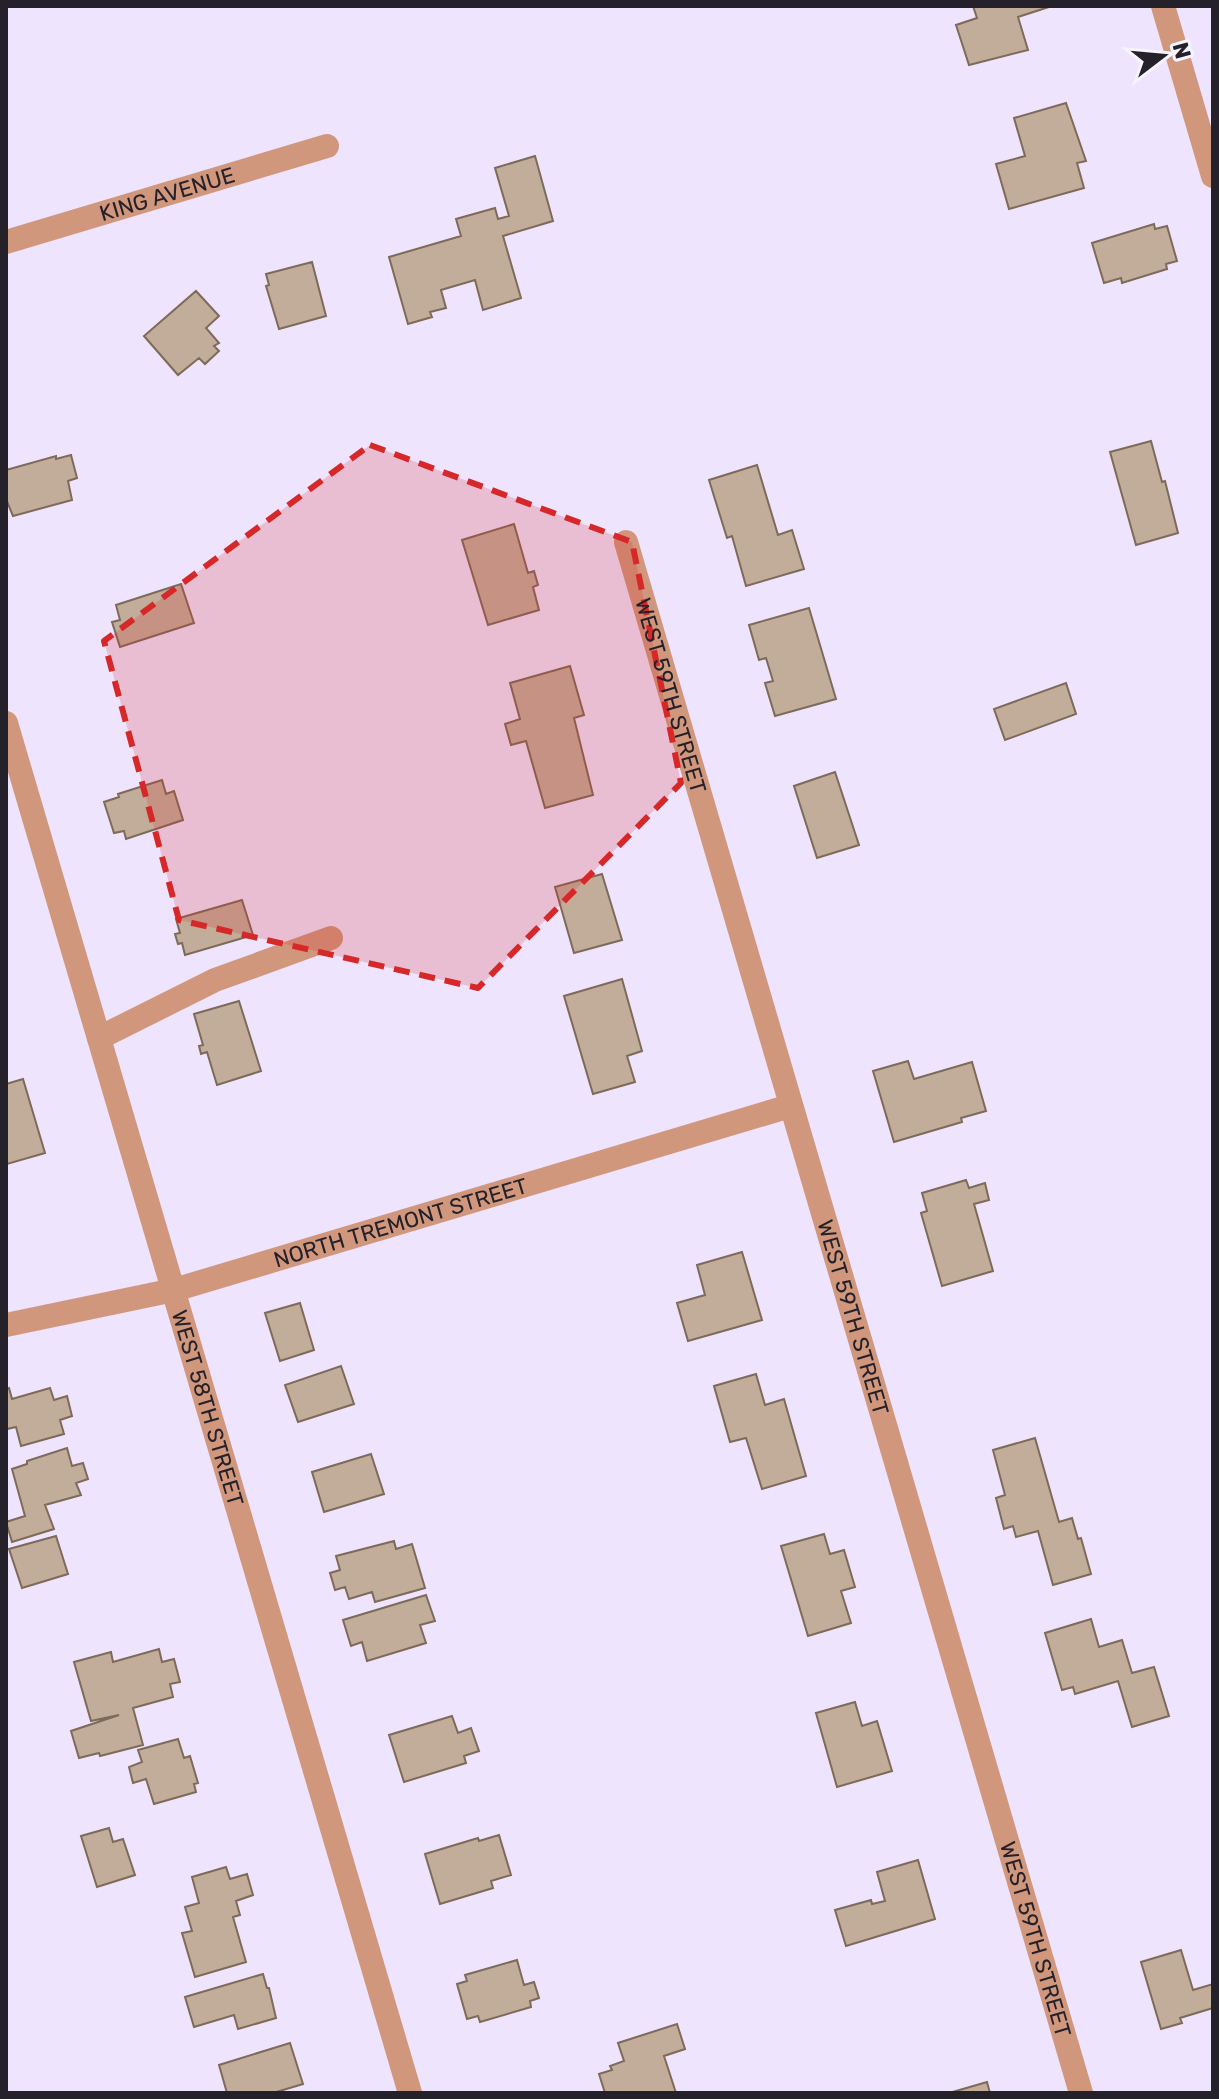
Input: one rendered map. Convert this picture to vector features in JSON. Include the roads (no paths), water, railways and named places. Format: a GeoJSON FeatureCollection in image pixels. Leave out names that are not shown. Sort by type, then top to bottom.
{"type":"FeatureCollection","features":[{"type":"Feature","properties":{"kind":"street"},"geometry":{"type":"LineString","coordinates":[[1163,6],[1213,176]]}},
{"type":"Feature","properties":{"kind":"street","name":"KING AVENUE"},"geometry":{"type":"LineString","coordinates":[[6,242],[327,146]]}},
{"type":"Feature","properties":{"kind":"street","name":"WEST 59TH STREET"},"geometry":{"type":"LineString","coordinates":[[626,542],[1081,2093]]}},
{"type":"Feature","properties":{"kind":"street","name":"WEST 58TH STREET"},"geometry":{"type":"LineString","coordinates":[[6,723],[410,2093]]}},
{"type":"Feature","properties":{"kind":"street"},"geometry":{"type":"LineString","coordinates":[[99,1038],[215,980],[331,938]]}},
{"type":"Feature","properties":{"kind":"street","name":"NORTH TREMONT STREET"},"geometry":{"type":"LineString","coordinates":[[6,1325],[174,1290],[790,1106]]}}]}
